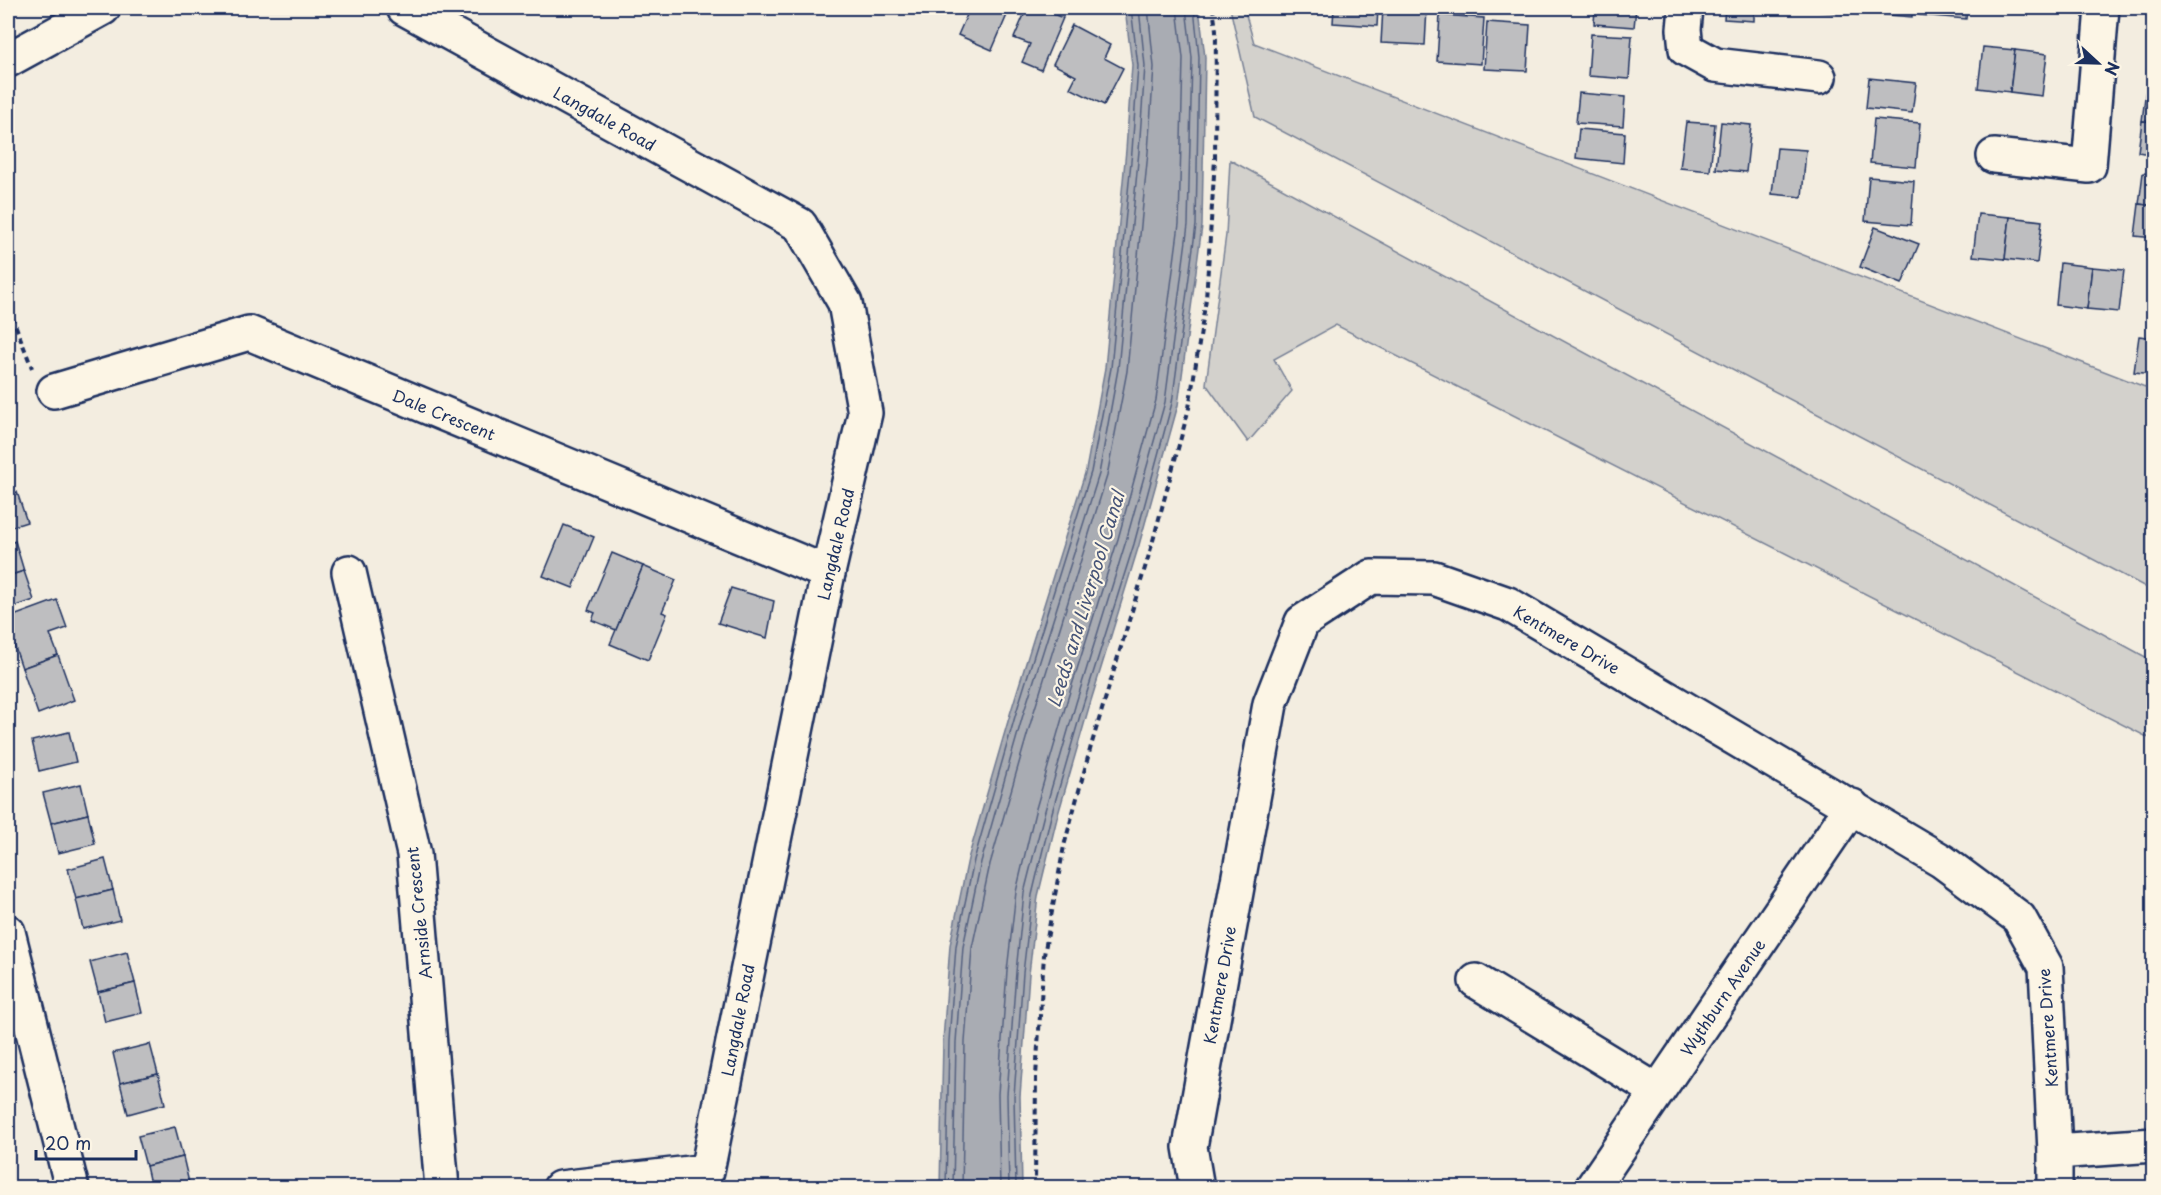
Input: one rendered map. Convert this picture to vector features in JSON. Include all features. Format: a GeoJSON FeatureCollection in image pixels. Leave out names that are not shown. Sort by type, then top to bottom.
{"type":"FeatureCollection","features":[{"type":"Feature","properties":{"kind":"street"},"geometry":{"type":"LineString","coordinates":[[8,60],[103,8]]}},
{"type":"Feature","properties":{"kind":"street","name":"Langdale Road"},"geometry":{"type":"LineString","coordinates":[[404,8],[800,225],[845,303],[865,413],[828,573],[709,1179],[560,1188]]}},
{"type":"Feature","properties":{"kind":"street"},"geometry":{"type":"LineString","coordinates":[[1686,8],[1684,29],[1686,49],[1715,65],[1819,76]]}},
{"type":"Feature","properties":{"kind":"street"},"geometry":{"type":"LineString","coordinates":[[1994,156],[2089,166],[2102,8]]}},
{"type":"Feature","properties":{"kind":"street","name":"Dale Crescent"},"geometry":{"type":"LineString","coordinates":[[54,391],[249,333],[828,573]]}},
{"type":"Feature","properties":{"kind":"street","name":"Arnside Crescent"},"geometry":{"type":"LineString","coordinates":[[349,572],[414,854],[442,1188]]}},
{"type":"Feature","properties":{"kind":"street","name":"Kentmere Drive"},"geometry":{"type":"LineString","coordinates":[[1197,1188],[1190,1147],[1270,704],[1302,622],[1371,577],[1434,578],[1508,604],[1942,861],[2019,918],[2046,967],[2055,1188]]}},
{"type":"Feature","properties":{"kind":"street","name":"Wythburn Avenue"},"geometry":{"type":"LineString","coordinates":[[1592,1188],[1852,806]]}},
{"type":"Feature","properties":{"kind":"street"},"geometry":{"type":"LineString","coordinates":[[8,932],[72,1188]]}},
{"type":"Feature","properties":{"kind":"street"},"geometry":{"type":"LineString","coordinates":[[1476,981],[1657,1091]]}},
{"type":"Feature","properties":{"kind":"street"},"geometry":{"type":"LineString","coordinates":[[2055,1152],[2154,1146]]}},
{"type":"Feature","properties":{"kind":"path"},"geometry":{"type":"LineString","coordinates":[[1035,1188],[1036,1076],[1044,955],[1064,846],[1189,408],[1203,321],[1215,159],[1216,30],[1213,8]]}},
{"type":"Feature","properties":{"kind":"path"},"geometry":{"type":"LineString","coordinates":[[8,306],[43,397],[54,391]]}},
{"type":"Feature","properties":{"kind":"shaded area"},"geometry":{"type":"Polygon","coordinates":[[[1230,8],[1244,8],[1254,43],[2153,390],[2153,591],[1255,117],[1230,8]]]}},
{"type":"Feature","properties":{"kind":"shaded area"},"geometry":{"type":"Polygon","coordinates":[[[1230,160],[2153,661],[2153,740],[1336,325],[1274,359],[1292,391],[1248,442],[1206,384],[1226,235],[1230,160]]]}},
{"type":"Feature","properties":{"kind":"water","name":"Leeds and Liverpool Canal"},"geometry":{"type":"Polygon","coordinates":[[[1125,8],[1199,8],[1205,57],[1202,226],[1178,405],[1139,545],[1057,818],[1038,896],[1029,974],[1020,1096],[1022,1187],[940,1187],[943,1041],[950,945],[968,859],[1011,711],[1086,470],[1105,368],[1132,65],[1125,8]]]}},
{"type":"Feature","properties":{"kind":"building"},"geometry":{"type":"Polygon","coordinates":[[[970,8],[1010,8],[992,50],[958,35],[970,8]]]}},
{"type":"Feature","properties":{"kind":"building"},"geometry":{"type":"Polygon","coordinates":[[[1027,8],[1038,8],[1063,18],[1041,70],[1022,62],[1030,44],[1014,38],[1027,8]]]}},
{"type":"Feature","properties":{"kind":"building"},"geometry":{"type":"Polygon","coordinates":[[[1334,8],[1378,8],[1377,26],[1333,23],[1334,8]]]}},
{"type":"Feature","properties":{"kind":"building"},"geometry":{"type":"Polygon","coordinates":[[[1383,8],[1427,8],[1425,45],[1381,43],[1383,8]]]}},
{"type":"Feature","properties":{"kind":"building"},"geometry":{"type":"Polygon","coordinates":[[[1595,8],[1636,8],[1634,27],[1594,24],[1595,8]]]}},
{"type":"Feature","properties":{"kind":"building"},"geometry":{"type":"Polygon","coordinates":[[[1725,8],[1754,8],[1754,21],[1724,19],[1725,8]]]}},
{"type":"Feature","properties":{"kind":"building"},"geometry":{"type":"Polygon","coordinates":[[[1817,8],[1863,8],[1862,15],[1816,11],[1817,8]]]}},
{"type":"Feature","properties":{"kind":"building"},"geometry":{"type":"Polygon","coordinates":[[[1866,8],[1912,8],[1912,17],[1866,13],[1866,8]]]}},
{"type":"Feature","properties":{"kind":"building"},"geometry":{"type":"Polygon","coordinates":[[[1921,8],[1967,8],[1966,19],[1920,15],[1921,8]]]}},
{"type":"Feature","properties":{"kind":"building"},"geometry":{"type":"Polygon","coordinates":[[[1440,15],[1484,18],[1481,64],[1437,61],[1440,15]]]}},
{"type":"Feature","properties":{"kind":"building"},"geometry":{"type":"Polygon","coordinates":[[[1487,22],[1530,25],[1527,71],[1484,69],[1487,22]]]}},
{"type":"Feature","properties":{"kind":"building"},"geometry":{"type":"Polygon","coordinates":[[[1072,25],[1110,45],[1104,58],[1123,68],[1104,105],[1070,88],[1076,76],[1053,64],[1072,25]]]}},
{"type":"Feature","properties":{"kind":"building"},"geometry":{"type":"Polygon","coordinates":[[[1591,34],[1632,36],[1629,79],[1588,76],[1591,34]]]}},
{"type":"Feature","properties":{"kind":"building"},"geometry":{"type":"Polygon","coordinates":[[[2151,42],[2154,42],[2154,74],[2147,73],[2151,42]]]}},
{"type":"Feature","properties":{"kind":"building"},"geometry":{"type":"Polygon","coordinates":[[[1983,47],[2015,50],[2010,92],[1978,88],[1983,47]]]}},
{"type":"Feature","properties":{"kind":"building"},"geometry":{"type":"Polygon","coordinates":[[[2015,50],[2047,54],[2042,96],[2010,92],[2015,50]]]}},
{"type":"Feature","properties":{"kind":"building"},"geometry":{"type":"Polygon","coordinates":[[[1869,78],[1916,83],[1912,113],[1866,108],[1869,78]]]}},
{"type":"Feature","properties":{"kind":"building"},"geometry":{"type":"Polygon","coordinates":[[[2146,89],[2154,90],[2154,122],[2142,121],[2146,89]]]}},
{"type":"Feature","properties":{"kind":"building"},"geometry":{"type":"Polygon","coordinates":[[[1579,93],[1625,97],[1623,126],[1576,123],[1579,93]]]}},
{"type":"Feature","properties":{"kind":"building"},"geometry":{"type":"Polygon","coordinates":[[[1874,119],[1920,123],[1916,167],[1870,163],[1874,119]]]}},
{"type":"Feature","properties":{"kind":"building"},"geometry":{"type":"Polygon","coordinates":[[[2142,121],[2154,122],[2154,155],[2138,152],[2142,121]]]}},
{"type":"Feature","properties":{"kind":"building"},"geometry":{"type":"Polygon","coordinates":[[[1686,122],[1715,124],[1710,171],[1680,168],[1686,122]]]}},
{"type":"Feature","properties":{"kind":"building"},"geometry":{"type":"Polygon","coordinates":[[[1721,122],[1751,125],[1746,172],[1716,169],[1721,122]]]}},
{"type":"Feature","properties":{"kind":"building"},"geometry":{"type":"Polygon","coordinates":[[[1579,129],[1625,133],[1623,163],[1576,158],[1579,129]]]}},
{"type":"Feature","properties":{"kind":"building"},"geometry":{"type":"Polygon","coordinates":[[[1777,148],[1806,150],[1802,197],[1772,194],[1777,148]]]}},
{"type":"Feature","properties":{"kind":"building"},"geometry":{"type":"Polygon","coordinates":[[[2143,173],[2154,174],[2154,206],[2139,204],[2143,173]]]}},
{"type":"Feature","properties":{"kind":"building"},"geometry":{"type":"Polygon","coordinates":[[[1869,177],[1914,181],[1911,225],[1865,221],[1869,177]]]}},
{"type":"Feature","properties":{"kind":"building"},"geometry":{"type":"Polygon","coordinates":[[[2139,204],[2154,206],[2154,238],[2135,236],[2139,204]]]}},
{"type":"Feature","properties":{"kind":"building"},"geometry":{"type":"Polygon","coordinates":[[[1978,214],[2010,217],[2005,259],[1973,256],[1978,214]]]}},
{"type":"Feature","properties":{"kind":"building"},"geometry":{"type":"Polygon","coordinates":[[[2010,217],[2042,221],[2037,263],[2005,259],[2010,217]]]}},
{"type":"Feature","properties":{"kind":"building"},"geometry":{"type":"Polygon","coordinates":[[[1875,227],[1919,244],[1902,284],[1860,267],[1875,227]]]}},
{"type":"Feature","properties":{"kind":"building"},"geometry":{"type":"Polygon","coordinates":[[[2060,263],[2092,267],[2087,309],[2056,305],[2060,263]]]}},
{"type":"Feature","properties":{"kind":"building"},"geometry":{"type":"Polygon","coordinates":[[[2092,267],[2124,270],[2119,312],[2087,309],[2092,267]]]}},
{"type":"Feature","properties":{"kind":"building"},"geometry":{"type":"Polygon","coordinates":[[[2139,336],[2154,338],[2154,374],[2134,372],[2139,336]]]}},
{"type":"Feature","properties":{"kind":"building"},"geometry":{"type":"Polygon","coordinates":[[[17,492],[27,522],[8,528],[8,495],[17,492]]]}},
{"type":"Feature","properties":{"kind":"building"},"geometry":{"type":"Polygon","coordinates":[[[564,525],[594,537],[573,588],[543,576],[564,525]]]}},
{"type":"Feature","properties":{"kind":"building"},"geometry":{"type":"Polygon","coordinates":[[[15,541],[24,571],[8,576],[8,544],[15,541]]]}},
{"type":"Feature","properties":{"kind":"building"},"geometry":{"type":"Polygon","coordinates":[[[612,553],[643,566],[616,630],[592,620],[595,613],[588,610],[612,553]]]}},
{"type":"Feature","properties":{"kind":"building"},"geometry":{"type":"Polygon","coordinates":[[[643,566],[676,580],[662,612],[667,614],[648,660],[610,644],[643,566]]]}},
{"type":"Feature","properties":{"kind":"building"},"geometry":{"type":"Polygon","coordinates":[[[24,571],[34,600],[8,609],[8,576],[24,571]]]}},
{"type":"Feature","properties":{"kind":"building"},"geometry":{"type":"Polygon","coordinates":[[[731,588],[774,601],[767,638],[718,623],[731,588]]]}},
{"type":"Feature","properties":{"kind":"building"},"geometry":{"type":"Polygon","coordinates":[[[57,600],[67,628],[50,634],[58,655],[22,668],[8,627],[8,618],[57,600]]]}},
{"type":"Feature","properties":{"kind":"building"},"geometry":{"type":"Polygon","coordinates":[[[58,655],[74,700],[38,714],[22,668],[58,655]]]}},
{"type":"Feature","properties":{"kind":"building"},"geometry":{"type":"Polygon","coordinates":[[[69,732],[76,762],[39,771],[32,741],[69,732]]]}},
{"type":"Feature","properties":{"kind":"building"},"geometry":{"type":"Polygon","coordinates":[[[81,784],[88,814],[51,823],[43,793],[81,784]]]}},
{"type":"Feature","properties":{"kind":"building"},"geometry":{"type":"Polygon","coordinates":[[[88,814],[95,844],[58,853],[51,823],[88,814]]]}},
{"type":"Feature","properties":{"kind":"building"},"geometry":{"type":"Polygon","coordinates":[[[105,859],[113,890],[76,899],[68,869],[105,859]]]}},
{"type":"Feature","properties":{"kind":"building"},"geometry":{"type":"Polygon","coordinates":[[[113,890],[120,920],[83,929],[76,899],[113,890]]]}},
{"type":"Feature","properties":{"kind":"building"},"geometry":{"type":"Polygon","coordinates":[[[127,952],[135,983],[98,992],[90,962],[127,952]]]}},
{"type":"Feature","properties":{"kind":"building"},"geometry":{"type":"Polygon","coordinates":[[[135,983],[142,1013],[105,1022],[98,992],[135,983]]]}},
{"type":"Feature","properties":{"kind":"building"},"geometry":{"type":"Polygon","coordinates":[[[150,1044],[158,1074],[120,1083],[113,1053],[150,1044]]]}},
{"type":"Feature","properties":{"kind":"building"},"geometry":{"type":"Polygon","coordinates":[[[158,1074],[165,1104],[128,1114],[120,1083],[158,1074]]]}},
{"type":"Feature","properties":{"kind":"building"},"geometry":{"type":"Polygon","coordinates":[[[175,1127],[183,1157],[146,1166],[138,1136],[175,1127]]]}},
{"type":"Feature","properties":{"kind":"building"},"geometry":{"type":"Polygon","coordinates":[[[183,1157],[190,1187],[151,1188],[146,1166],[183,1157]]]}}]}
